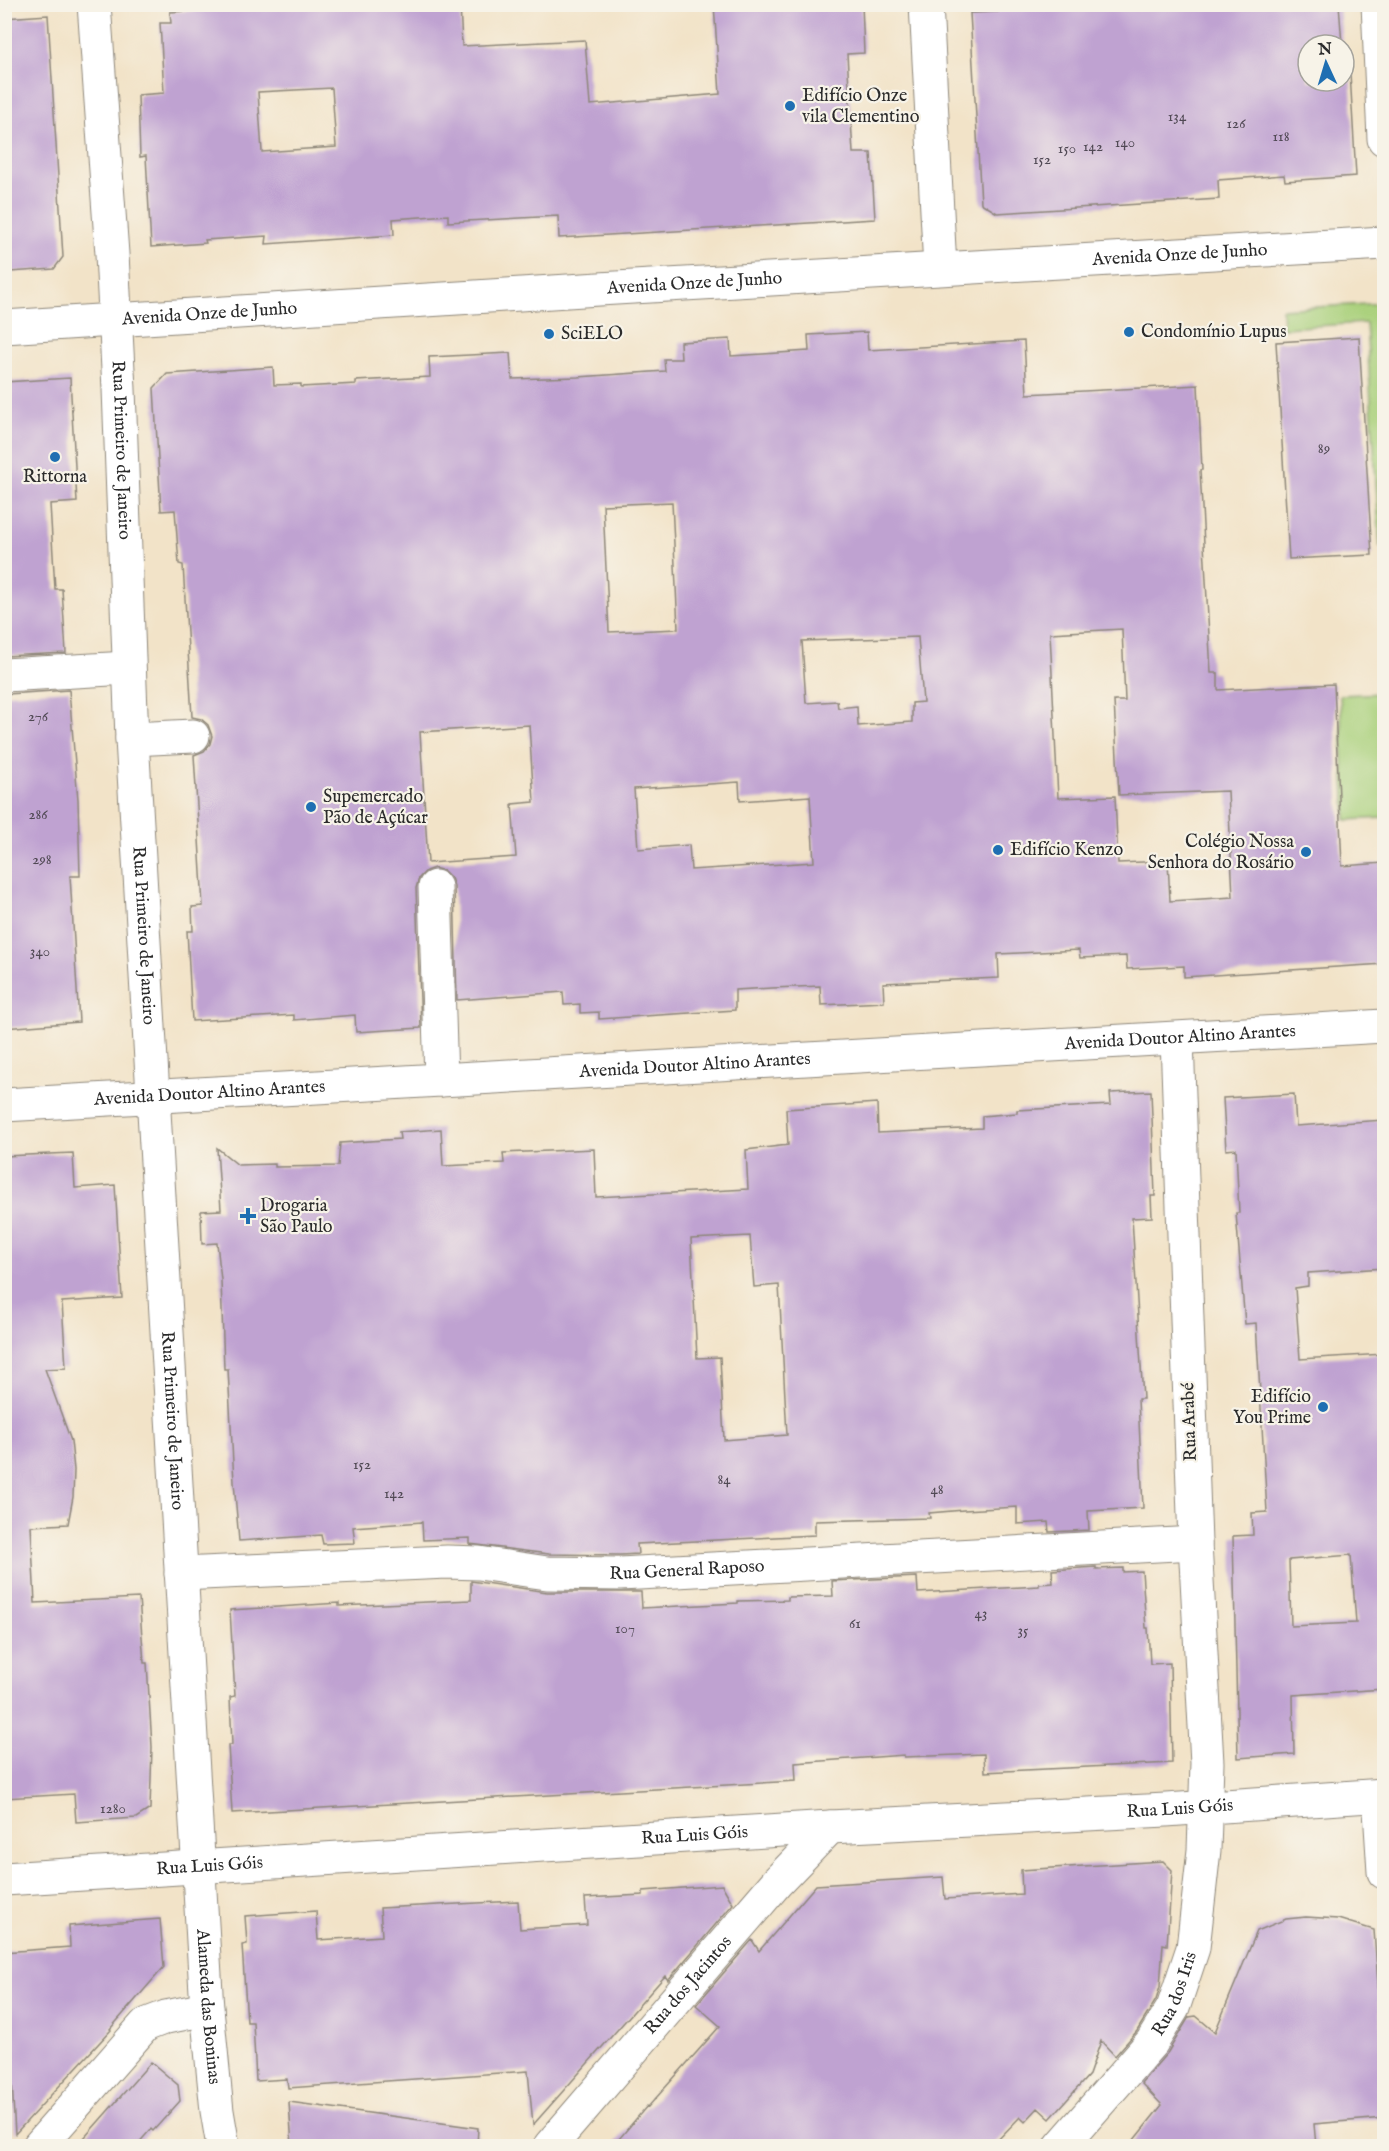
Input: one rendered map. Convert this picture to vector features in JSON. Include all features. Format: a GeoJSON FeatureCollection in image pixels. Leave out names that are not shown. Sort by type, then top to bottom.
{"type":"FeatureCollection","features":[{"type":"Feature","properties":{"kind":"street","name":"Rua Primeiro de Janeiro"},"geometry":{"type":"LineString","coordinates":[[94,4],[115,320],[128,668],[152,1096],[199,1866]]}},
{"type":"Feature","properties":{"kind":"street"},"geometry":{"type":"LineString","coordinates":[[926,4],[940,268]]}},
{"type":"Feature","properties":{"kind":"street"},"geometry":{"type":"LineString","coordinates":[[1378,4],[1384,139]]}},
{"type":"Feature","properties":{"kind":"street","name":"Avenida Onze de Junho"},"geometry":{"type":"LineString","coordinates":[[4,327],[940,268],[1384,243]]}},
{"type":"Feature","properties":{"kind":"street"},"geometry":{"type":"LineString","coordinates":[[4,675],[128,668]]}},
{"type":"Feature","properties":{"kind":"street"},"geometry":{"type":"LineString","coordinates":[[132,740],[193,736]]}},
{"type":"Feature","properties":{"kind":"street"},"geometry":{"type":"LineString","coordinates":[[435,887],[441,1080]]}},
{"type":"Feature","properties":{"kind":"street","name":"Avenida Doutor Altino Arantes"},"geometry":{"type":"LineString","coordinates":[[4,1105],[1384,1026]]}},
{"type":"Feature","properties":{"kind":"street","name":"Rua Arabé"},"geometry":{"type":"LineString","coordinates":[[1177,1039],[1195,1543],[1207,1763],[1206,1806]]}},
{"type":"Feature","properties":{"kind":"street","name":"Rua General Raposo"},"geometry":{"type":"LineString","coordinates":[[181,1574],[447,1562],[479,1563],[547,1573],[611,1574],[1195,1543]]}},
{"type":"Feature","properties":{"kind":"street"},"geometry":{"type":"LineString","coordinates":[[1382,1795],[1384,1872]]}},
{"type":"Feature","properties":{"kind":"street","name":"Rua Luis Góis"},"geometry":{"type":"LineString","coordinates":[[4,1879],[830,1827],[1166,1810],[1382,1795]]}},
{"type":"Feature","properties":{"kind":"street","name":"Rua dos Iris"},"geometry":{"type":"LineString","coordinates":[[1061,2146],[1152,2042],[1173,2008],[1193,1948],[1204,1850],[1206,1806]]}},
{"type":"Feature","properties":{"kind":"street","name":"Rua dos Jacintos"},"geometry":{"type":"LineString","coordinates":[[550,2146],[777,1882],[830,1827]]}},
{"type":"Feature","properties":{"kind":"street","name":"Alameda das Boninas"},"geometry":{"type":"LineString","coordinates":[[199,1866],[207,2009],[217,2111],[223,2146]]}},
{"type":"Feature","properties":{"kind":"street"},"geometry":{"type":"LineString","coordinates":[[39,2146],[145,2025],[166,2017],[207,2009]]}},
{"type":"Feature","properties":{"kind":"green space"},"geometry":{"type":"Polygon","coordinates":[[[1384,303],[1384,545],[1380,546],[1366,323],[1283,328],[1282,309],[1384,303]]]}},
{"type":"Feature","properties":{"kind":"green space"},"geometry":{"type":"Polygon","coordinates":[[[1384,693],[1384,818],[1346,820],[1340,695],[1384,693]]]}},
{"type":"Feature","properties":{"kind":"building"},"geometry":{"type":"Polygon","coordinates":[[[296,4],[460,4],[462,46],[585,40],[590,105],[720,94],[714,4],[862,4],[864,53],[847,54],[853,153],[871,153],[875,219],[559,238],[558,216],[448,222],[448,215],[393,219],[394,235],[266,244],[267,236],[205,240],[206,243],[151,247],[146,156],[140,157],[138,95],[164,93],[160,23],[171,23],[170,12],[296,4]],[[332,88],[258,92],[262,152],[336,147],[332,88]]]}},
{"type":"Feature","properties":{"kind":"building"},"geometry":{"type":"Polygon","coordinates":[[[997,4],[1339,4],[1341,33],[1296,33],[1296,93],[1351,93],[1356,176],[1285,181],[1284,175],[1218,180],[1219,199],[997,213],[981,203],[970,13],[998,12],[997,4]]]}},
{"type":"Feature","properties":{"kind":"building"},"geometry":{"type":"Polygon","coordinates":[[[48,15],[63,257],[54,269],[10,272],[4,194],[4,174],[6,174],[4,18],[48,15]]]}},
{"type":"Feature","properties":{"kind":"building"},"geometry":{"type":"Polygon","coordinates":[[[867,332],[868,350],[1024,341],[1027,394],[1198,385],[1202,470],[1200,470],[1211,673],[1218,673],[1218,690],[1334,684],[1342,866],[1384,863],[1384,964],[1184,977],[1184,966],[1127,969],[1126,956],[1080,958],[1079,950],[998,954],[999,978],[883,983],[884,1002],[821,1005],[820,986],[735,990],[735,1010],[599,1019],[599,1012],[580,1013],[580,1004],[564,1005],[563,992],[457,1000],[454,886],[451,878],[444,871],[434,868],[426,871],[419,878],[416,888],[421,1028],[356,1032],[355,1015],[294,1020],[294,1015],[192,1021],[187,931],[193,931],[192,907],[203,906],[194,755],[204,751],[210,744],[212,736],[208,725],[201,719],[192,717],[183,565],[179,564],[175,510],[161,511],[154,388],[167,374],[273,367],[274,385],[301,384],[301,387],[430,377],[429,357],[510,353],[512,379],[665,371],[664,359],[681,359],[680,342],[730,339],[731,356],[809,351],[808,335],[867,332]],[[672,502],[603,505],[609,632],[678,629],[672,502]],[[1122,629],[1050,633],[1058,798],[1115,796],[1118,863],[1168,861],[1170,901],[1233,897],[1228,791],[1119,795],[1114,701],[1125,701],[1122,629]],[[918,637],[802,641],[806,703],[837,701],[838,708],[857,706],[858,726],[912,722],[912,703],[923,702],[918,637]],[[529,725],[420,732],[428,863],[516,857],[512,804],[534,802],[529,725]],[[739,782],[634,789],[638,849],[689,845],[691,870],[814,862],[810,796],[740,801],[739,782]]]}},
{"type":"Feature","properties":{"kind":"building"},"geometry":{"type":"Polygon","coordinates":[[[1359,337],[1372,555],[1289,559],[1276,342],[1359,337]]]}},
{"type":"Feature","properties":{"kind":"building"},"geometry":{"type":"Polygon","coordinates":[[[70,378],[77,502],[50,504],[55,589],[62,589],[66,653],[4,656],[4,382],[70,378]]]}},
{"type":"Feature","properties":{"kind":"building"},"geometry":{"type":"Polygon","coordinates":[[[69,690],[78,800],[80,876],[70,876],[79,1022],[4,1028],[4,701],[7,700],[7,694],[69,690]]]}},
{"type":"Feature","properties":{"kind":"building"},"geometry":{"type":"Polygon","coordinates":[[[1151,1091],[1155,1196],[1151,1196],[1152,1217],[1132,1218],[1143,1399],[1138,1399],[1143,1508],[1088,1511],[1089,1530],[1049,1532],[1048,1522],[1017,1524],[1017,1507],[929,1513],[930,1518],[815,1521],[815,1535],[637,1544],[638,1554],[620,1555],[549,1554],[470,1544],[470,1538],[423,1540],[422,1522],[353,1527],[355,1543],[323,1544],[321,1535],[239,1541],[228,1369],[224,1369],[221,1280],[217,1243],[202,1244],[201,1211],[221,1210],[217,1148],[238,1165],[338,1166],[340,1143],[400,1139],[399,1132],[441,1129],[443,1166],[504,1163],[503,1153],[594,1149],[596,1197],[748,1189],[746,1150],[788,1145],[786,1109],[877,1103],[878,1133],[982,1128],[982,1116],[1017,1113],[1017,1110],[1111,1105],[1110,1093],[1151,1091]],[[750,1236],[691,1239],[697,1358],[720,1357],[724,1440],[787,1435],[779,1285],[754,1287],[750,1236]]]}},
{"type":"Feature","properties":{"kind":"building"},"geometry":{"type":"Polygon","coordinates":[[[1294,1094],[1296,1126],[1384,1120],[1384,1268],[1308,1273],[1308,1286],[1295,1288],[1300,1359],[1384,1354],[1384,1689],[1293,1695],[1294,1754],[1238,1758],[1233,1536],[1253,1535],[1252,1513],[1267,1512],[1256,1323],[1245,1324],[1236,1213],[1239,1213],[1236,1149],[1226,1150],[1223,1098],[1294,1094]],[[1351,1555],[1289,1560],[1291,1626],[1356,1623],[1351,1555]]]}},
{"type":"Feature","properties":{"kind":"building"},"geometry":{"type":"Polygon","coordinates":[[[73,1153],[75,1188],[115,1185],[122,1298],[62,1302],[66,1368],[45,1369],[71,1441],[74,1470],[73,1497],[68,1524],[31,1526],[35,1603],[139,1598],[144,1663],[147,1663],[152,1747],[150,1809],[136,1818],[76,1822],[74,1794],[4,1798],[4,1156],[73,1153]]]}},
{"type":"Feature","properties":{"kind":"building"},"geometry":{"type":"Polygon","coordinates":[[[1096,1567],[1096,1569],[1123,1568],[1123,1572],[1142,1571],[1150,1664],[1170,1663],[1172,1763],[985,1772],[984,1754],[904,1757],[904,1755],[795,1763],[796,1781],[232,1813],[228,1745],[232,1745],[230,1697],[235,1696],[230,1610],[339,1603],[339,1606],[471,1600],[471,1581],[547,1592],[641,1592],[642,1608],[788,1600],[788,1597],[833,1596],[832,1581],[917,1577],[918,1593],[1039,1586],[1039,1584],[1053,1583],[1052,1570],[1096,1567]]]}},
{"type":"Feature","properties":{"kind":"building"},"geometry":{"type":"Polygon","coordinates":[[[1163,1861],[1172,1870],[1167,1945],[1163,1944],[1160,1987],[1156,2000],[1137,2031],[1115,2056],[1101,2041],[1089,2075],[1050,2119],[1038,2108],[1025,2122],[1020,2117],[992,2146],[613,2146],[720,2026],[696,2005],[752,1940],[759,1951],[816,1885],[943,1877],[945,1899],[1022,1894],[1021,1870],[1163,1861]]]}},
{"type":"Feature","properties":{"kind":"building"},"geometry":{"type":"Polygon","coordinates":[[[722,1885],[733,1904],[668,1980],[665,1976],[533,2125],[528,2071],[288,2088],[287,2079],[256,2081],[253,2022],[247,2022],[242,1945],[247,1944],[245,1916],[316,1911],[318,1940],[382,1936],[380,1908],[518,1901],[520,1929],[587,1925],[585,1898],[643,1895],[643,1891],[722,1885]]]}},
{"type":"Feature","properties":{"kind":"building"},"geometry":{"type":"Polygon","coordinates":[[[1306,1917],[1338,1919],[1374,1930],[1384,2066],[1384,2118],[1314,2124],[1316,2146],[1129,2146],[1162,2105],[1141,2083],[1168,2052],[1189,2017],[1196,2016],[1215,2032],[1257,1931],[1286,1919],[1306,1917]]]}},
{"type":"Feature","properties":{"kind":"building"},"geometry":{"type":"Polygon","coordinates":[[[160,1919],[164,1967],[111,2030],[15,2134],[12,2081],[4,2081],[4,1952],[70,1947],[69,1926],[160,1919]]]}},
{"type":"Feature","properties":{"kind":"building"},"geometry":{"type":"Polygon","coordinates":[[[151,2062],[178,2085],[180,2101],[136,2146],[77,2146],[151,2062]]]}},
{"type":"Feature","properties":{"kind":"building"},"geometry":{"type":"Polygon","coordinates":[[[289,2102],[478,2128],[477,2146],[292,2146],[289,2102]]]}},
{"type":"Feature","properties":{"kind":"place","name":"Edifício Onze vila Clementino"},"geometry":{"type":"Point","coordinates":[790,106]}},
{"type":"Feature","properties":{"kind":"place","name":"Condomínio Lupus"},"geometry":{"type":"Point","coordinates":[1129,332]}},
{"type":"Feature","properties":{"kind":"place","name":"SciELO"},"geometry":{"type":"Point","coordinates":[549,334]}},
{"type":"Feature","properties":{"kind":"place","name":"Rittorna"},"geometry":{"type":"Point","coordinates":[55,457]}},
{"type":"Feature","properties":{"kind":"place","name":"Supemercado Pão de Açúcar"},"geometry":{"type":"Point","coordinates":[311,807]}},
{"type":"Feature","properties":{"kind":"place","name":"Edifício Kenzo"},"geometry":{"type":"Point","coordinates":[998,850]}},
{"type":"Feature","properties":{"kind":"place","name":"Colégio Nossa Senhora do Rosário"},"geometry":{"type":"Point","coordinates":[1306,852]}},
{"type":"Feature","properties":{"kind":"place","name":"Drogaria São Paulo"},"geometry":{"type":"Point","coordinates":[248,1216]}},
{"type":"Feature","properties":{"kind":"place","name":"Edifício You Prime"},"geometry":{"type":"Point","coordinates":[1323,1407]}}]}
